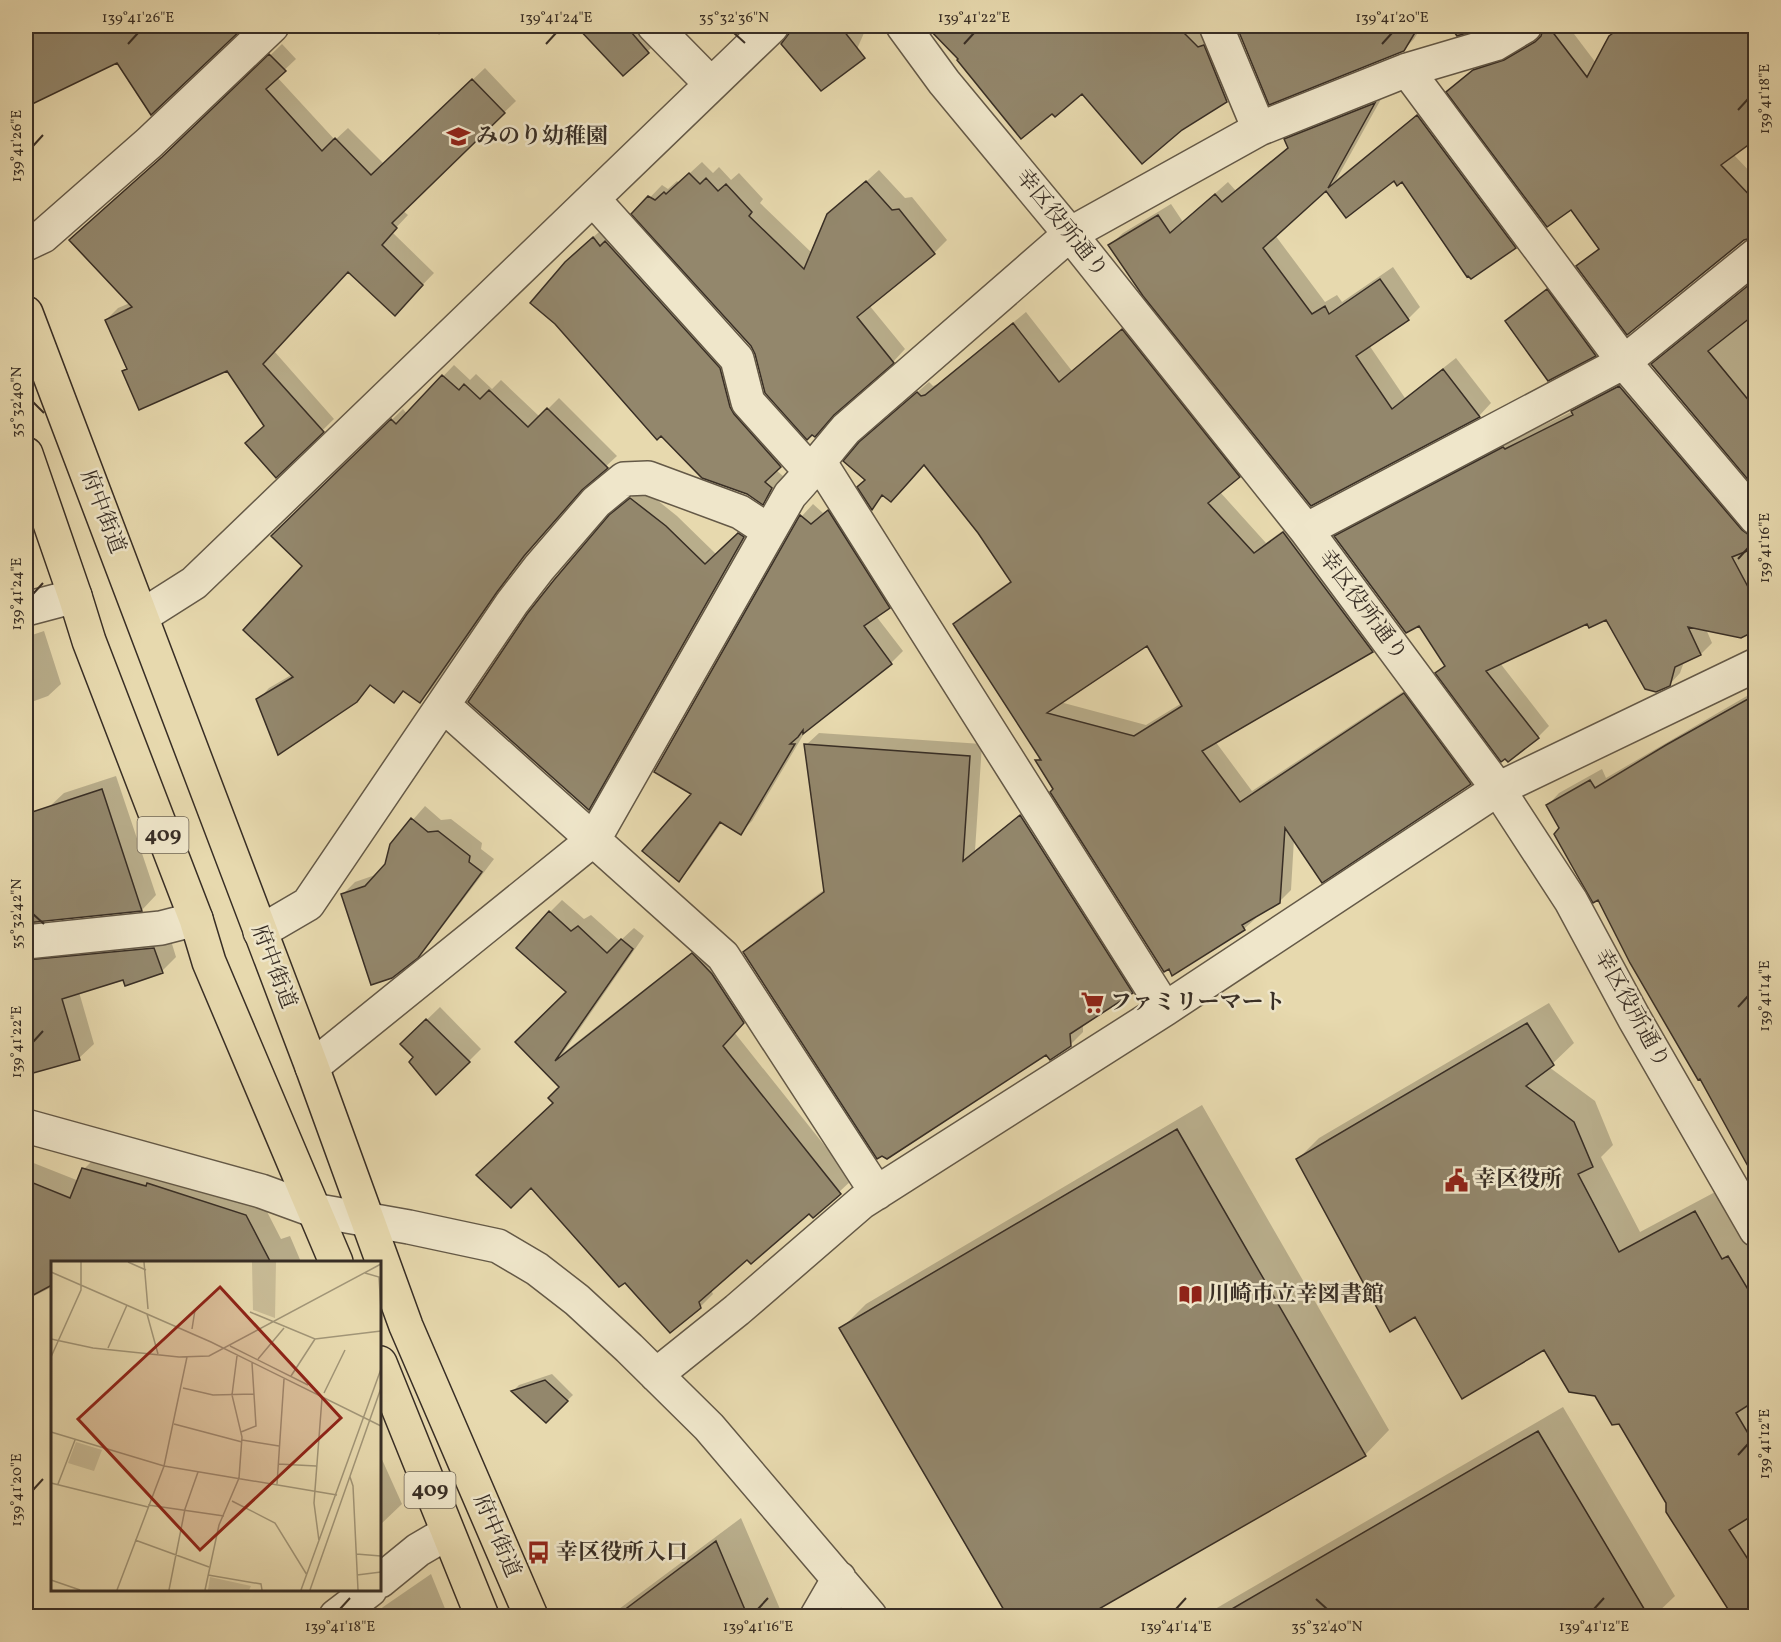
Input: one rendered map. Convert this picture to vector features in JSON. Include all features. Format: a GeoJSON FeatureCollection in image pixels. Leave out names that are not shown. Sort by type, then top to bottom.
{"type":"FeatureCollection","features":[{"type":"Feature","properties":{"kind":"highway","name":"府中街道"},"geometry":{"type":"LineString","coordinates":[[26,313],[312,1067],[406,1326],[531,1617]]}},
{"type":"Feature","properties":{"kind":"highway","name":"409"},"geometry":{"type":"LineString","coordinates":[[26,454],[89,641],[196,919],[209,962],[335,1261]]}},
{"type":"Feature","properties":{"kind":"highway","name":"府中街道"},"geometry":{"type":"LineString","coordinates":[[381,1366],[482,1617]]}},
{"type":"Feature","properties":{"kind":"street"},"geometry":{"type":"LineString","coordinates":[[26,244],[43,236],[149,143],[272,26]]}},
{"type":"Feature","properties":{"kind":"street"},"geometry":{"type":"LineString","coordinates":[[654,26],[711,84]]}},
{"type":"Feature","properties":{"kind":"street"},"geometry":{"type":"LineString","coordinates":[[142,616],[194,583],[772,26]]}},
{"type":"Feature","properties":{"kind":"street","name":"幸区役所通り"},"geometry":{"type":"LineString","coordinates":[[903,26],[944,82],[1070,234],[1306,530],[1498,789],[1571,901],[1634,1018],[1755,1230]]}},
{"type":"Feature","properties":{"kind":"street"},"geometry":{"type":"LineString","coordinates":[[1216,26],[1258,129]]}},
{"type":"Feature","properties":{"kind":"street"},"geometry":{"type":"LineString","coordinates":[[312,1067],[594,839],[790,495],[846,429],[1070,234],[1258,129],[1407,70],[1495,44],[1525,26]]}},
{"type":"Feature","properties":{"kind":"street"},"geometry":{"type":"LineString","coordinates":[[1407,70],[1624,362],[1755,518]]}},
{"type":"Feature","properties":{"kind":"street"},"geometry":{"type":"LineString","coordinates":[[593,199],[737,359],[748,402],[815,466],[1165,1009]]}},
{"type":"Feature","properties":{"kind":"street"},"geometry":{"type":"LineString","coordinates":[[1306,530],[1624,362],[1755,255]]}},
{"type":"Feature","properties":{"kind":"street"},"geometry":{"type":"LineString","coordinates":[[260,932],[308,904],[512,603],[596,502],[624,479],[648,478],[740,512],[769,531]]}},
{"type":"Feature","properties":{"kind":"street"},"geometry":{"type":"LineString","coordinates":[[26,609],[75,596]]}},
{"type":"Feature","properties":{"kind":"street"},"geometry":{"type":"LineString","coordinates":[[656,1375],[737,1310],[862,1202],[1165,1009],[1498,789],[1755,665]]}},
{"type":"Feature","properties":{"kind":"street"},"geometry":{"type":"LineString","coordinates":[[443,705],[723,956],[877,1193]]}},
{"type":"Feature","properties":{"kind":"street"},"geometry":{"type":"LineString","coordinates":[[26,942],[161,928],[196,919]]}},
{"type":"Feature","properties":{"kind":"street"},"geometry":{"type":"LineString","coordinates":[[26,1126],[261,1191],[313,1210],[498,1246],[537,1269],[577,1300],[709,1427],[870,1617]]}},
{"type":"Feature","properties":{"kind":"street"},"geometry":{"type":"LineString","coordinates":[[381,1580],[418,1550],[447,1533]]}},
{"type":"Feature","properties":{"kind":"street"},"geometry":{"type":"LineString","coordinates":[[817,1617],[838,1578]]}},
{"type":"Feature","properties":{"kind":"street"},"geometry":{"type":"LineString","coordinates":[[336,1617],[369,1591]]}},
{"type":"Feature","properties":{"kind":"building"},"geometry":{"type":"Polygon","coordinates":[[[26,26],[244,27],[151,115],[117,63],[26,107],[26,26]]]}},
{"type":"Feature","properties":{"kind":"building"},"geometry":{"type":"Polygon","coordinates":[[[576,26],[626,26],[649,53],[623,76],[576,26]]]}},
{"type":"Feature","properties":{"kind":"building"},"geometry":{"type":"Polygon","coordinates":[[[790,26],[840,26],[865,58],[821,91],[781,44],[790,32],[790,26]]]}},
{"type":"Feature","properties":{"kind":"building"},"geometry":{"type":"Polygon","coordinates":[[[926,26],[1177,26],[1198,47],[1204,45],[1227,102],[1182,130],[1142,164],[1082,94],[1055,117],[1052,114],[1021,139],[958,59],[926,26]]]}},
{"type":"Feature","properties":{"kind":"building"},"geometry":{"type":"Polygon","coordinates":[[[1256,26],[1419,26],[1404,51],[1269,105],[1239,32],[1256,26]]]}},
{"type":"Feature","properties":{"kind":"building"},"geometry":{"type":"Polygon","coordinates":[[[1450,26],[1489,26],[1457,36],[1450,26]]]}},
{"type":"Feature","properties":{"kind":"building"},"geometry":{"type":"Polygon","coordinates":[[[1544,26],[1548,26],[1587,77],[1609,36],[1623,26],[1755,26],[1755,140],[1721,165],[1755,201],[1755,237],[1744,240],[1627,335],[1576,266],[1599,249],[1571,210],[1547,227],[1446,92],[1473,70],[1504,60],[1535,42],[1541,36],[1544,26]]]}},
{"type":"Feature","properties":{"kind":"building"},"geometry":{"type":"Polygon","coordinates":[[[269,54],[286,71],[266,89],[322,151],[335,138],[371,175],[472,79],[505,113],[392,223],[397,228],[382,245],[423,285],[395,316],[348,272],[263,364],[324,432],[276,478],[245,443],[264,426],[227,371],[139,410],[122,371],[127,369],[105,320],[132,307],[69,240],[162,157],[269,54]]]}},
{"type":"Feature","properties":{"kind":"building"},"geometry":{"type":"Polygon","coordinates":[[[1375,103],[1328,188],[1417,115],[1516,248],[1471,279],[1467,277],[1402,182],[1397,186],[1394,181],[1346,218],[1326,191],[1263,248],[1312,314],[1325,306],[1329,314],[1380,279],[1409,320],[1356,356],[1392,409],[1443,369],[1480,417],[1311,506],[1143,296],[1108,245],[1158,215],[1170,233],[1215,194],[1222,202],[1288,148],[1284,139],[1375,103]]]}},
{"type":"Feature","properties":{"kind":"building"},"geometry":{"type":"Polygon","coordinates":[[[689,173],[700,184],[706,178],[718,191],[726,184],[752,212],[749,216],[804,269],[827,214],[866,181],[892,210],[899,209],[935,254],[857,317],[894,363],[834,415],[815,437],[812,435],[807,440],[765,393],[751,346],[631,214],[648,196],[655,200],[664,192],[666,194],[689,173]]]}},
{"type":"Feature","properties":{"kind":"building"},"geometry":{"type":"Polygon","coordinates":[[[593,237],[600,246],[605,241],[720,368],[734,414],[781,467],[765,482],[772,488],[763,505],[747,494],[702,478],[661,436],[657,440],[555,324],[530,303],[565,262],[593,237]]]}},
{"type":"Feature","properties":{"kind":"building"},"geometry":{"type":"Polygon","coordinates":[[[1755,280],[1755,314],[1708,351],[1755,408],[1755,488],[1651,364],[1755,280]]]}},
{"type":"Feature","properties":{"kind":"building"},"geometry":{"type":"Polygon","coordinates":[[[1547,289],[1596,356],[1548,381],[1505,321],[1547,289]]]}},
{"type":"Feature","properties":{"kind":"building"},"geometry":{"type":"Polygon","coordinates":[[[1013,323],[1059,382],[1122,329],[1240,477],[1208,503],[1254,553],[1283,532],[1373,652],[1202,751],[1240,802],[1404,693],[1471,784],[1322,883],[1285,828],[1280,903],[1242,925],[1245,930],[1172,976],[1169,969],[1164,972],[1050,792],[1053,789],[1035,760],[1041,760],[953,624],[1011,582],[978,533],[924,465],[891,502],[882,495],[872,510],[857,487],[865,480],[843,461],[859,442],[917,392],[921,396],[1013,323]],[[1147,646],[1047,713],[1134,736],[1182,706],[1147,646]]]}},
{"type":"Feature","properties":{"kind":"building"},"geometry":{"type":"Polygon","coordinates":[[[442,375],[459,390],[464,384],[480,399],[489,390],[528,427],[547,408],[608,468],[582,490],[524,556],[420,703],[403,691],[394,703],[370,685],[357,702],[278,755],[256,699],[293,677],[243,630],[302,566],[271,536],[391,419],[396,424],[442,375]]]}},
{"type":"Feature","properties":{"kind":"building"},"geometry":{"type":"Polygon","coordinates":[[[1619,386],[1742,530],[1755,536],[1755,548],[1732,557],[1755,600],[1755,631],[1741,638],[1688,627],[1701,655],[1675,667],[1670,686],[1656,692],[1645,689],[1606,620],[1589,628],[1587,624],[1486,671],[1539,738],[1508,762],[1505,759],[1501,762],[1435,673],[1445,666],[1419,626],[1406,633],[1334,536],[1503,447],[1505,449],[1573,415],[1571,411],[1619,386]]]}},
{"type":"Feature","properties":{"kind":"building"},"geometry":{"type":"Polygon","coordinates":[[[630,498],[666,526],[705,564],[738,533],[744,537],[589,810],[468,702],[527,614],[554,580],[609,515],[630,498]]]}},
{"type":"Feature","properties":{"kind":"building"},"geometry":{"type":"Polygon","coordinates":[[[828,510],[890,608],[864,626],[892,664],[803,734],[803,730],[790,744],[795,744],[741,835],[720,822],[679,882],[642,851],[691,794],[654,772],[800,515],[811,524],[828,510]]]}},
{"type":"Feature","properties":{"kind":"building"},"geometry":{"type":"Polygon","coordinates":[[[1755,695],[1755,1179],[1700,1079],[1698,1080],[1630,963],[1598,900],[1593,903],[1554,834],[1559,828],[1546,805],[1590,780],[1595,788],[1755,695]]]}},
{"type":"Feature","properties":{"kind":"building"},"geometry":{"type":"Polygon","coordinates":[[[804,744],[970,756],[963,861],[1020,815],[1133,993],[1070,1034],[1071,1046],[1050,1060],[1046,1055],[887,1159],[882,1156],[877,1159],[743,952],[824,892],[804,744]]]}},
{"type":"Feature","properties":{"kind":"building"},"geometry":{"type":"Polygon","coordinates":[[[102,789],[142,911],[26,923],[26,814],[102,789]]]}},
{"type":"Feature","properties":{"kind":"building"},"geometry":{"type":"Polygon","coordinates":[[[411,818],[428,832],[438,831],[470,856],[469,862],[482,872],[418,958],[392,978],[371,985],[341,894],[365,886],[385,864],[390,844],[411,818]]]}},
{"type":"Feature","properties":{"kind":"building"},"geometry":{"type":"Polygon","coordinates":[[[549,911],[571,931],[578,926],[607,953],[621,939],[633,949],[555,1061],[692,953],[712,974],[744,1023],[723,1046],[841,1194],[813,1218],[809,1214],[751,1264],[747,1260],[699,1302],[701,1308],[670,1333],[625,1283],[619,1287],[531,1188],[511,1208],[476,1175],[553,1103],[548,1098],[559,1087],[515,1042],[566,992],[516,948],[549,911]]]}},
{"type":"Feature","properties":{"kind":"building"},"geometry":{"type":"Polygon","coordinates":[[[154,948],[163,973],[125,986],[123,980],[62,999],[80,1060],[26,1075],[26,960],[154,948]]]}},
{"type":"Feature","properties":{"kind":"building"},"geometry":{"type":"Polygon","coordinates":[[[426,1019],[470,1062],[436,1095],[409,1062],[413,1057],[400,1044],[426,1019]]]}},
{"type":"Feature","properties":{"kind":"building"},"geometry":{"type":"Polygon","coordinates":[[[1527,1023],[1554,1065],[1526,1086],[1574,1122],[1593,1167],[1578,1174],[1619,1252],[1695,1211],[1722,1259],[1728,1256],[1755,1301],[1755,1401],[1736,1413],[1755,1445],[1755,1514],[1729,1530],[1755,1570],[1755,1617],[1733,1617],[1666,1512],[1666,1503],[1619,1424],[1612,1425],[1595,1396],[1569,1392],[1544,1350],[1462,1399],[1415,1317],[1390,1332],[1296,1159],[1527,1023]]]}},
{"type":"Feature","properties":{"kind":"building"},"geometry":{"type":"Polygon","coordinates":[[[1177,1129],[1366,1456],[1085,1617],[1008,1617],[839,1328],[1177,1129]]]}},
{"type":"Feature","properties":{"kind":"building"},"geometry":{"type":"Polygon","coordinates":[[[82,1168],[146,1186],[147,1183],[246,1215],[270,1261],[51,1261],[51,1286],[26,1299],[26,1180],[70,1198],[82,1168]]]}},
{"type":"Feature","properties":{"kind":"building"},"geometry":{"type":"Polygon","coordinates":[[[545,1380],[568,1401],[546,1423],[511,1391],[545,1380]]]}},
{"type":"Feature","properties":{"kind":"building"},"geometry":{"type":"Polygon","coordinates":[[[1538,1431],[1649,1617],[1218,1617],[1538,1431]]]}},
{"type":"Feature","properties":{"kind":"building"},"geometry":{"type":"Polygon","coordinates":[[[716,1541],[748,1617],[615,1617],[716,1541]]]}},
{"type":"Feature","properties":{"kind":"place","name":"みのり幼稚園"},"geometry":{"type":"Point","coordinates":[458,137]}},
{"type":"Feature","properties":{"kind":"place","name":"ファミリーマート"},"geometry":{"type":"Point","coordinates":[1092,1003]}},
{"type":"Feature","properties":{"kind":"place","name":"幸区役所"},"geometry":{"type":"Point","coordinates":[1456,1180]}},
{"type":"Feature","properties":{"kind":"place","name":"川崎市立幸図書館"},"geometry":{"type":"Point","coordinates":[1190,1295]}},
{"type":"Feature","properties":{"kind":"place","name":"幸区役所入口"},"geometry":{"type":"Point","coordinates":[538,1553]}}]}
